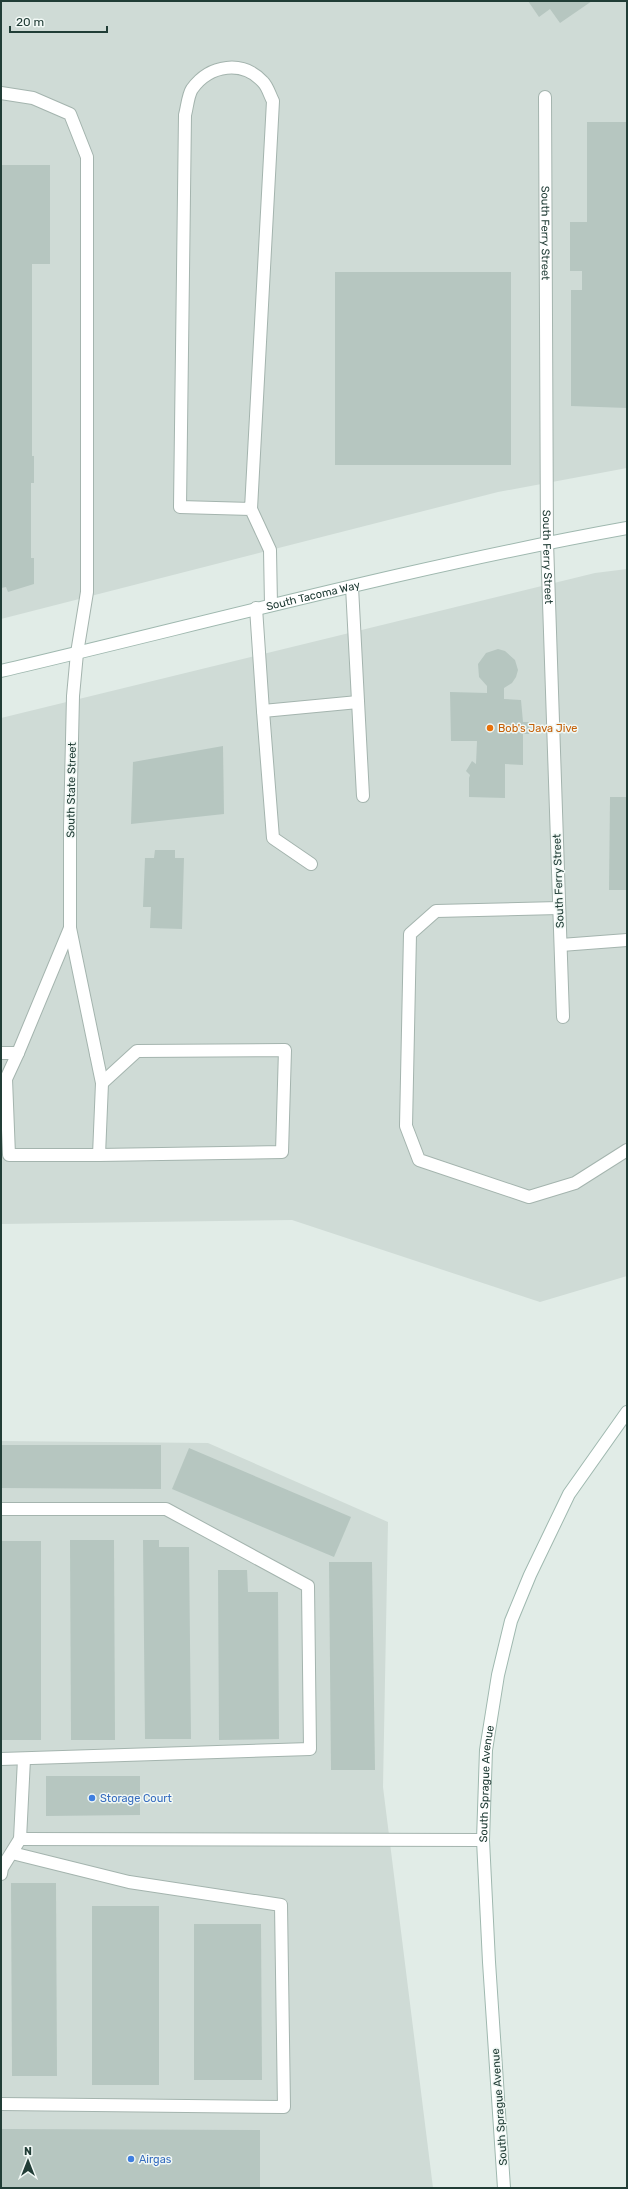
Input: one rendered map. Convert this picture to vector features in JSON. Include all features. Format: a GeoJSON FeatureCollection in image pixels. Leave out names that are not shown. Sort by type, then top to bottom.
{"type":"FeatureCollection","features":[{"type":"Feature","properties":{"kind":"street"},"geometry":{"type":"LineString","coordinates":[[251,509],[180,507],[185,116],[192,90],[209,72],[227,66],[250,71],[264,83],[273,102],[251,509],[270,550],[271,604]]}},
{"type":"Feature","properties":{"kind":"street","name":"South State Street"},"geometry":{"type":"LineString","coordinates":[[1,93],[33,98],[70,114],[87,157],[87,592],[77,653],[73,696],[70,928],[102,1083],[100,1155],[9,1155],[6,1079],[70,928]]}},
{"type":"Feature","properties":{"kind":"street","name":"South Ferry Street"},"geometry":{"type":"LineString","coordinates":[[545,97],[547,542],[563,1017]]}},
{"type":"Feature","properties":{"kind":"street","name":"South Tacoma Way"},"geometry":{"type":"LineString","coordinates":[[1,671],[271,604],[547,542],[627,528]]}},
{"type":"Feature","properties":{"kind":"street"},"geometry":{"type":"LineString","coordinates":[[352,587],[363,796]]}},
{"type":"Feature","properties":{"kind":"street"},"geometry":{"type":"LineString","coordinates":[[256,608],[273,838],[311,864]]}},
{"type":"Feature","properties":{"kind":"street"},"geometry":{"type":"LineString","coordinates":[[263,711],[358,702]]}},
{"type":"Feature","properties":{"kind":"street"},"geometry":{"type":"LineString","coordinates":[[559,908],[436,911],[410,934],[406,1126],[419,1160],[529,1197],[575,1183],[627,1150]]}},
{"type":"Feature","properties":{"kind":"street"},"geometry":{"type":"LineString","coordinates":[[560,945],[627,940]]}},
{"type":"Feature","properties":{"kind":"street"},"geometry":{"type":"LineString","coordinates":[[100,1155],[282,1152],[285,1050],[137,1051],[102,1083]]}},
{"type":"Feature","properties":{"kind":"street"},"geometry":{"type":"LineString","coordinates":[[1,1053],[18,1053]]}},
{"type":"Feature","properties":{"kind":"street","name":"South Sprague Avenue"},"geometry":{"type":"LineString","coordinates":[[504,2188],[489,1962],[483,1840],[486,1750],[498,1675],[511,1621],[546,1540],[569,1494],[627,1412]]}},
{"type":"Feature","properties":{"kind":"street"},"geometry":{"type":"LineString","coordinates":[[1,1509],[166,1509],[308,1586],[310,1749],[1,1759]]}},
{"type":"Feature","properties":{"kind":"street"},"geometry":{"type":"LineString","coordinates":[[1,1874],[20,1840],[24,1758]]}},
{"type":"Feature","properties":{"kind":"street"},"geometry":{"type":"LineString","coordinates":[[20,1840],[483,1840]]}},
{"type":"Feature","properties":{"kind":"street"},"geometry":{"type":"LineString","coordinates":[[1,2104],[284,2107],[281,1905],[129,1882],[12,1853]]}},
{"type":"Feature","properties":{"kind":"shaded area"},"geometry":{"type":"Polygon","coordinates":[[[1,1],[627,1],[627,468],[498,492],[1,619],[1,1]]]}},
{"type":"Feature","properties":{"kind":"shaded area"},"geometry":{"type":"Polygon","coordinates":[[[627,569],[627,1276],[540,1302],[292,1220],[1,1224],[1,718],[595,573],[627,569]]]}},
{"type":"Feature","properties":{"kind":"shaded area"},"geometry":{"type":"Polygon","coordinates":[[[1,1441],[208,1443],[388,1522],[383,1787],[433,2188],[1,2188],[1,1441]]]}},
{"type":"Feature","properties":{"kind":"building"},"geometry":{"type":"Polygon","coordinates":[[[528,1],[592,1],[560,23],[550,9],[539,17],[528,1]]]}},
{"type":"Feature","properties":{"kind":"building"},"geometry":{"type":"Polygon","coordinates":[[[587,122],[627,122],[627,408],[571,406],[571,290],[582,290],[582,271],[570,271],[570,222],[587,222],[587,122]]]}},
{"type":"Feature","properties":{"kind":"building"},"geometry":{"type":"Polygon","coordinates":[[[1,165],[50,165],[50,264],[32,264],[32,456],[34,456],[34,483],[31,483],[31,558],[34,558],[34,584],[8,592],[6,587],[1,588],[1,165]]]}},
{"type":"Feature","properties":{"kind":"building"},"geometry":{"type":"Polygon","coordinates":[[[335,272],[511,272],[511,465],[335,465],[335,272]]]}},
{"type":"Feature","properties":{"kind":"building","name":"Bob's Java Jive"},"geometry":{"type":"Polygon","coordinates":[[[498,649],[505,651],[515,660],[518,670],[512,683],[504,688],[504,699],[521,700],[523,722],[529,722],[529,734],[523,734],[523,765],[505,764],[505,798],[469,797],[470,775],[466,771],[472,761],[476,764],[477,741],[451,741],[450,692],[487,693],[487,686],[479,677],[478,664],[486,653],[498,649]]]}},
{"type":"Feature","properties":{"kind":"building"},"geometry":{"type":"Polygon","coordinates":[[[223,746],[224,814],[131,824],[133,762],[223,746]]]}},
{"type":"Feature","properties":{"kind":"building"},"geometry":{"type":"Polygon","coordinates":[[[610,797],[627,797],[627,890],[609,890],[610,797]]]}},
{"type":"Feature","properties":{"kind":"building"},"geometry":{"type":"Polygon","coordinates":[[[155,850],[175,850],[175,858],[184,858],[182,929],[150,928],[151,907],[143,907],[145,858],[154,858],[155,850]]]}},
{"type":"Feature","properties":{"kind":"building"},"geometry":{"type":"Polygon","coordinates":[[[1,1445],[161,1445],[161,1489],[1,1488],[1,1445]]]}},
{"type":"Feature","properties":{"kind":"building"},"geometry":{"type":"Polygon","coordinates":[[[189,1448],[351,1517],[334,1557],[172,1489],[189,1448]]]}},
{"type":"Feature","properties":{"kind":"building"},"geometry":{"type":"Polygon","coordinates":[[[70,1540],[114,1540],[115,1740],[71,1740],[70,1540]]]}},
{"type":"Feature","properties":{"kind":"building"},"geometry":{"type":"Polygon","coordinates":[[[143,1540],[159,1540],[159,1547],[189,1547],[191,1739],[145,1739],[143,1540]]]}},
{"type":"Feature","properties":{"kind":"building"},"geometry":{"type":"Polygon","coordinates":[[[1,1541],[41,1541],[41,1740],[1,1740],[1,1541]]]}},
{"type":"Feature","properties":{"kind":"building"},"geometry":{"type":"Polygon","coordinates":[[[329,1562],[372,1562],[375,1770],[331,1770],[329,1562]]]}},
{"type":"Feature","properties":{"kind":"building"},"geometry":{"type":"Polygon","coordinates":[[[218,1570],[247,1570],[248,1592],[278,1592],[279,1739],[219,1740],[218,1570]]]}},
{"type":"Feature","properties":{"kind":"building"},"geometry":{"type":"Polygon","coordinates":[[[46,1776],[140,1776],[140,1815],[46,1816],[46,1776]]]}},
{"type":"Feature","properties":{"kind":"building"},"geometry":{"type":"Polygon","coordinates":[[[11,1883],[56,1883],[57,2076],[12,2076],[11,1883]]]}},
{"type":"Feature","properties":{"kind":"building"},"geometry":{"type":"Polygon","coordinates":[[[92,1906],[159,1906],[159,2085],[92,2085],[92,1906]]]}},
{"type":"Feature","properties":{"kind":"building"},"geometry":{"type":"Polygon","coordinates":[[[194,1924],[261,1924],[262,2080],[194,2080],[194,1924]]]}},
{"type":"Feature","properties":{"kind":"building","name":"Airgas"},"geometry":{"type":"Polygon","coordinates":[[[1,2129],[260,2130],[260,2188],[1,2188],[1,2129]]]}},
{"type":"Feature","properties":{"kind":"place","name":"Bob's Java Jive"},"geometry":{"type":"Point","coordinates":[490,728]}},
{"type":"Feature","properties":{"kind":"place","name":"Storage Court"},"geometry":{"type":"Point","coordinates":[92,1798]}},
{"type":"Feature","properties":{"kind":"place","name":"Airgas"},"geometry":{"type":"Point","coordinates":[131,2159]}}]}
